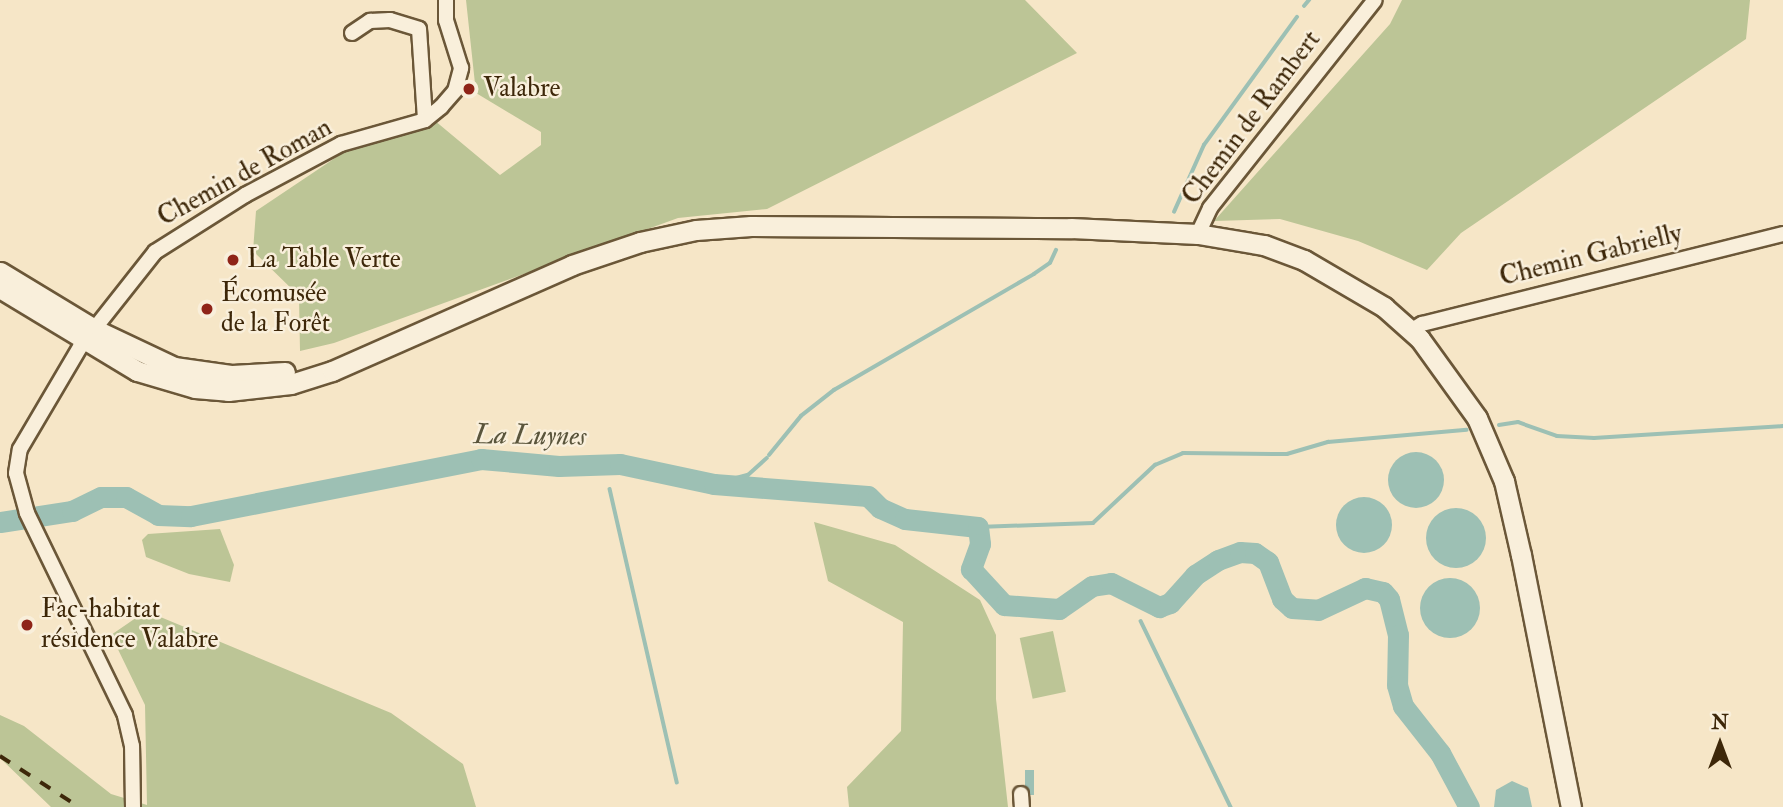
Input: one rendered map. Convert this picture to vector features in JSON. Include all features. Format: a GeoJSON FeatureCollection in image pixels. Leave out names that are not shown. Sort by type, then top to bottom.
{"type":"FeatureCollection","features":[{"type":"Feature","properties":{"kind":"main road"},"geometry":{"type":"LineString","coordinates":[[0,288],[164,381],[228,391],[301,381],[599,255],[696,230],[850,225],[1198,234],[1264,245],[1304,260],[1349,284],[1412,330],[1450,377],[1495,454],[1538,624],[1571,807]]}},
{"type":"Feature","properties":{"kind":"main road"},"geometry":{"type":"LineString","coordinates":[[0,272],[86,339]]}},
{"type":"Feature","properties":{"kind":"street","name":"Chemin de Roman"},"geometry":{"type":"LineString","coordinates":[[133,807],[132,746],[125,715],[27,513],[16,473],[17,457],[25,437],[86,339],[155,252],[245,195],[341,144],[425,120],[455,91],[459,79],[460,56],[446,20],[446,0]]}},
{"type":"Feature","properties":{"kind":"street","name":"Chemin de Rambert"},"geometry":{"type":"LineString","coordinates":[[1198,234],[1210,208],[1375,0]]}},
{"type":"Feature","properties":{"kind":"street"},"geometry":{"type":"LineString","coordinates":[[352,33],[370,21],[390,20],[419,29],[425,120]]}},
{"type":"Feature","properties":{"kind":"street","name":"Chemin Gabrielly"},"geometry":{"type":"LineString","coordinates":[[1412,330],[1422,324],[1783,234]]}},
{"type":"Feature","properties":{"kind":"green space"},"geometry":{"type":"Polygon","coordinates":[[[466,0],[1025,0],[1077,53],[767,209],[678,218],[334,343],[300,351],[299,296],[253,251],[256,211],[350,148],[434,120],[500,175],[541,145],[541,132],[476,93],[466,0]]]}},
{"type":"Feature","properties":{"kind":"green space"},"geometry":{"type":"Polygon","coordinates":[[[1402,0],[1750,0],[1746,39],[1461,233],[1427,270],[1358,241],[1280,219],[1214,221],[1390,24],[1402,0]]]}},
{"type":"Feature","properties":{"kind":"green space"},"geometry":{"type":"Polygon","coordinates":[[[814,522],[895,545],[980,600],[996,635],[996,699],[1008,807],[849,807],[847,787],[901,731],[903,622],[828,581],[814,522]]]}},
{"type":"Feature","properties":{"kind":"green space"},"geometry":{"type":"Polygon","coordinates":[[[220,529],[234,565],[230,582],[189,574],[146,557],[142,540],[148,534],[220,529]]]}},
{"type":"Feature","properties":{"kind":"green space"},"geometry":{"type":"Polygon","coordinates":[[[146,611],[391,713],[463,764],[476,807],[51,807],[0,758],[0,715],[24,726],[111,794],[147,805],[145,705],[111,635],[146,611]]]}},
{"type":"Feature","properties":{"kind":"green space"},"geometry":{"type":"Polygon","coordinates":[[[1053,631],[1066,692],[1033,699],[1020,638],[1053,631]]]}},
{"type":"Feature","properties":{"kind":"water"},"geometry":{"type":"Polygon","coordinates":[[[1410,452],[1422,452],[1432,456],[1440,464],[1444,480],[1440,496],[1432,504],[1422,508],[1410,508],[1400,504],[1392,496],[1388,486],[1388,474],[1392,464],[1400,456],[1410,452]]]}},
{"type":"Feature","properties":{"kind":"water"},"geometry":{"type":"Polygon","coordinates":[[[1358,497],[1370,497],[1380,501],[1388,509],[1392,525],[1388,541],[1380,549],[1370,553],[1358,553],[1348,549],[1340,541],[1336,531],[1336,519],[1340,509],[1348,501],[1358,497]]]}},
{"type":"Feature","properties":{"kind":"water"},"geometry":{"type":"Polygon","coordinates":[[[1456,508],[1468,510],[1481,521],[1486,538],[1484,550],[1473,563],[1456,568],[1444,566],[1431,555],[1426,538],[1428,526],[1439,513],[1456,508]]]}},
{"type":"Feature","properties":{"kind":"water"},"geometry":{"type":"Polygon","coordinates":[[[1450,578],[1462,580],[1475,591],[1480,608],[1478,620],[1467,633],[1450,638],[1438,636],[1425,625],[1420,608],[1422,596],[1433,583],[1450,578]]]}},
{"type":"Feature","properties":{"kind":"water"},"geometry":{"type":"Polygon","coordinates":[[[1025,770],[1034,770],[1034,795],[1025,795],[1025,770]]]}},
{"type":"Feature","properties":{"kind":"water"},"geometry":{"type":"Polygon","coordinates":[[[1512,781],[1528,788],[1532,807],[1494,807],[1496,790],[1512,781]]]}},
{"type":"Feature","properties":{"kind":"waterway"},"geometry":{"type":"LineString","coordinates":[[1304,6],[1309,0]]}},
{"type":"Feature","properties":{"kind":"waterway"},"geometry":{"type":"LineString","coordinates":[[1174,212],[1204,145],[1297,17]]}},
{"type":"Feature","properties":{"kind":"waterway"},"geometry":{"type":"LineString","coordinates":[[769,455],[801,416],[834,390],[1034,274],[1050,263],[1056,250]]}},
{"type":"Feature","properties":{"kind":"waterway"},"geometry":{"type":"LineString","coordinates":[[1499,425],[1518,422],[1557,436],[1594,438],[1783,426]]}},
{"type":"Feature","properties":{"kind":"waterway"},"geometry":{"type":"LineString","coordinates":[[978,527],[1093,523],[1155,465],[1183,453],[1287,454],[1328,442],[1466,430]]}},
{"type":"Feature","properties":{"kind":"waterway"},"geometry":{"type":"LineString","coordinates":[[714,484],[748,475],[767,458]]}},
{"type":"Feature","properties":{"kind":"waterway","name":"La Luynes"},"geometry":{"type":"LineString","coordinates":[[0,522],[72,511],[101,497],[126,497],[158,515],[191,516],[481,459],[559,466],[620,464],[714,484],[868,496],[880,508],[905,519],[978,527],[980,544],[971,569],[1004,605],[1059,609],[1092,586],[1111,583],[1159,607],[1170,603],[1195,575],[1218,560],[1240,552],[1255,553],[1268,562],[1282,599],[1292,608],[1318,610],[1365,588],[1383,592],[1389,599],[1398,635],[1397,685],[1403,706],[1440,753],[1469,807]]}},
{"type":"Feature","properties":{"kind":"waterway"},"geometry":{"type":"LineString","coordinates":[[610,489],[677,782]]}},
{"type":"Feature","properties":{"kind":"waterway"},"geometry":{"type":"LineString","coordinates":[[1123,587],[1130,599]]}},
{"type":"Feature","properties":{"kind":"waterway"},"geometry":{"type":"LineString","coordinates":[[1141,621],[1231,807]]}},
{"type":"Feature","properties":{"kind":"railway"},"geometry":{"type":"LineString","coordinates":[[0,756],[79,807]]}},
{"type":"Feature","properties":{"kind":"place","name":"Valabre"},"geometry":{"type":"Point","coordinates":[469,89]}},
{"type":"Feature","properties":{"kind":"place","name":"La Table Verte"},"geometry":{"type":"Point","coordinates":[233,260]}},
{"type":"Feature","properties":{"kind":"place","name":"Écomusée de la Forêt"},"geometry":{"type":"Point","coordinates":[207,309]}},
{"type":"Feature","properties":{"kind":"place","name":"Fac-habitat résidence Valabre"},"geometry":{"type":"Point","coordinates":[27,625]}}]}
